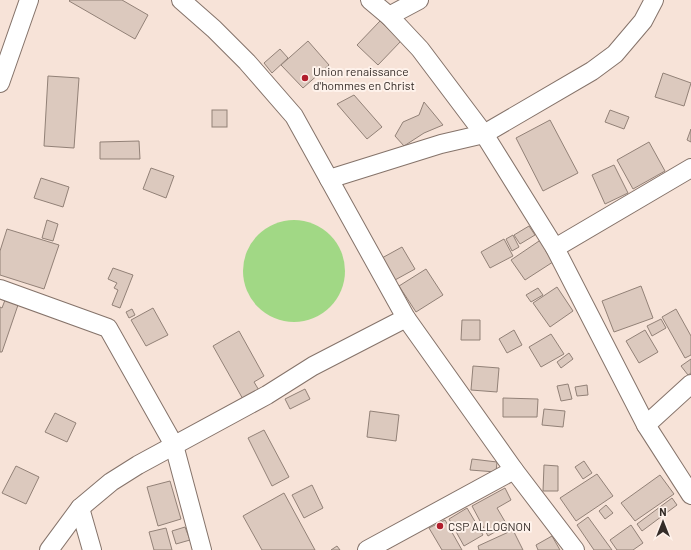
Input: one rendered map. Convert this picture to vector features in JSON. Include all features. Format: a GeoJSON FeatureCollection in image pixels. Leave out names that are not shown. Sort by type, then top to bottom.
{"type":"FeatureCollection","features":[{"type":"Feature","properties":{"kind":"street"},"geometry":{"type":"LineString","coordinates":[[0,83],[29,0]]}},
{"type":"Feature","properties":{"kind":"street"},"geometry":{"type":"LineString","coordinates":[[181,0],[214,29],[247,62],[294,116],[406,318],[514,470],[575,550]]}},
{"type":"Feature","properties":{"kind":"street"},"geometry":{"type":"LineString","coordinates":[[370,0],[389,16],[420,49],[484,134],[554,248],[646,425],[691,495]]}},
{"type":"Feature","properties":{"kind":"street"},"geometry":{"type":"LineString","coordinates":[[389,16],[419,0]]}},
{"type":"Feature","properties":{"kind":"street"},"geometry":{"type":"LineString","coordinates":[[329,179],[441,144],[484,134],[592,71],[615,54],[644,22],[654,0]]}},
{"type":"Feature","properties":{"kind":"street"},"geometry":{"type":"LineString","coordinates":[[554,248],[691,168]]}},
{"type":"Feature","properties":{"kind":"street"},"geometry":{"type":"LineString","coordinates":[[0,289],[108,328],[174,445],[202,550]]}},
{"type":"Feature","properties":{"kind":"street"},"geometry":{"type":"LineString","coordinates":[[49,550],[80,508],[111,482],[138,465],[267,394],[313,366],[406,318]]}},
{"type":"Feature","properties":{"kind":"street"},"geometry":{"type":"LineString","coordinates":[[646,425],[691,384]]}},
{"type":"Feature","properties":{"kind":"street"},"geometry":{"type":"LineString","coordinates":[[367,550],[514,470]]}},
{"type":"Feature","properties":{"kind":"street"},"geometry":{"type":"LineString","coordinates":[[80,508],[92,550]]}},
{"type":"Feature","properties":{"kind":"green space"},"geometry":{"type":"Polygon","coordinates":[[[294,220],[304,221],[323,228],[337,242],[344,261],[344,281],[337,300],[323,314],[304,321],[294,322],[284,321],[265,314],[251,300],[244,281],[243,271],[244,261],[251,242],[265,228],[284,221],[294,220]]]}},
{"type":"Feature","properties":{"kind":"building"},"geometry":{"type":"Polygon","coordinates":[[[122,0],[148,15],[135,39],[69,1],[122,0]]]}},
{"type":"Feature","properties":{"kind":"building"},"geometry":{"type":"Polygon","coordinates":[[[380,21],[401,41],[378,65],[357,45],[380,21]]]}},
{"type":"Feature","properties":{"kind":"building"},"geometry":{"type":"Polygon","coordinates":[[[308,41],[329,65],[303,88],[281,65],[308,41]]]}},
{"type":"Feature","properties":{"kind":"building"},"geometry":{"type":"Polygon","coordinates":[[[280,49],[288,58],[272,73],[264,63],[280,49]]]}},
{"type":"Feature","properties":{"kind":"building"},"geometry":{"type":"Polygon","coordinates":[[[663,73],[691,83],[684,106],[655,97],[663,73]]]}},
{"type":"Feature","properties":{"kind":"building"},"geometry":{"type":"Polygon","coordinates":[[[48,76],[79,78],[74,148],[44,146],[48,76]]]}},
{"type":"Feature","properties":{"kind":"building"},"geometry":{"type":"Polygon","coordinates":[[[354,95],[382,127],[367,139],[337,104],[354,95]]]}},
{"type":"Feature","properties":{"kind":"building"},"geometry":{"type":"Polygon","coordinates":[[[424,102],[443,125],[424,133],[404,146],[395,136],[403,122],[419,115],[424,102]]]}},
{"type":"Feature","properties":{"kind":"building"},"geometry":{"type":"Polygon","coordinates":[[[212,110],[227,110],[227,127],[212,127],[212,110]]]}},
{"type":"Feature","properties":{"kind":"building"},"geometry":{"type":"Polygon","coordinates":[[[610,110],[629,117],[624,129],[605,122],[610,110]]]}},
{"type":"Feature","properties":{"kind":"building"},"geometry":{"type":"Polygon","coordinates":[[[550,120],[578,173],[543,191],[516,138],[550,120]]]}},
{"type":"Feature","properties":{"kind":"building"},"geometry":{"type":"Polygon","coordinates":[[[691,129],[691,142],[687,140],[691,129]]]}},
{"type":"Feature","properties":{"kind":"building"},"geometry":{"type":"Polygon","coordinates":[[[139,141],[140,159],[100,159],[100,142],[139,141]]]}},
{"type":"Feature","properties":{"kind":"building"},"geometry":{"type":"Polygon","coordinates":[[[649,142],[665,171],[633,189],[617,160],[649,142]]]}},
{"type":"Feature","properties":{"kind":"building"},"geometry":{"type":"Polygon","coordinates":[[[614,165],[628,193],[605,204],[592,175],[614,165]]]}},
{"type":"Feature","properties":{"kind":"building"},"geometry":{"type":"Polygon","coordinates":[[[151,168],[174,176],[166,198],[143,189],[151,168]]]}},
{"type":"Feature","properties":{"kind":"building"},"geometry":{"type":"Polygon","coordinates":[[[41,178],[69,187],[63,207],[34,198],[41,178]]]}},
{"type":"Feature","properties":{"kind":"building"},"geometry":{"type":"Polygon","coordinates":[[[47,220],[58,224],[53,241],[42,238],[47,220]]]}},
{"type":"Feature","properties":{"kind":"building"},"geometry":{"type":"Polygon","coordinates":[[[529,226],[535,235],[520,244],[514,235],[529,226]]]}},
{"type":"Feature","properties":{"kind":"building"},"geometry":{"type":"Polygon","coordinates":[[[7,229],[59,245],[44,289],[0,275],[0,251],[7,229]]]}},
{"type":"Feature","properties":{"kind":"building"},"geometry":{"type":"Polygon","coordinates":[[[513,235],[519,247],[512,251],[506,239],[513,235]]]}},
{"type":"Feature","properties":{"kind":"building"},"geometry":{"type":"Polygon","coordinates":[[[504,239],[513,256],[490,268],[481,252],[504,239]]]}},
{"type":"Feature","properties":{"kind":"building"},"geometry":{"type":"Polygon","coordinates":[[[542,239],[556,260],[525,280],[511,260],[542,239]]]}},
{"type":"Feature","properties":{"kind":"building"},"geometry":{"type":"Polygon","coordinates":[[[402,247],[415,269],[395,280],[382,258],[402,247]]]}},
{"type":"Feature","properties":{"kind":"building"},"geometry":{"type":"Polygon","coordinates":[[[113,268],[133,275],[120,308],[112,305],[118,290],[114,288],[117,283],[108,279],[113,268]]]}},
{"type":"Feature","properties":{"kind":"building"},"geometry":{"type":"Polygon","coordinates":[[[426,269],[443,295],[416,312],[399,286],[426,269]]]}},
{"type":"Feature","properties":{"kind":"building"},"geometry":{"type":"Polygon","coordinates":[[[641,286],[653,318],[614,332],[602,301],[641,286]]]}},
{"type":"Feature","properties":{"kind":"building"},"geometry":{"type":"Polygon","coordinates":[[[557,287],[573,311],[550,327],[533,303],[557,287]]]}},
{"type":"Feature","properties":{"kind":"building"},"geometry":{"type":"Polygon","coordinates":[[[538,288],[543,295],[531,302],[526,295],[538,288]]]}},
{"type":"Feature","properties":{"kind":"building"},"geometry":{"type":"Polygon","coordinates":[[[5,300],[18,305],[2,352],[0,352],[0,307],[2,308],[5,300]]]}},
{"type":"Feature","properties":{"kind":"building"},"geometry":{"type":"Polygon","coordinates":[[[153,308],[168,335],[146,346],[131,320],[153,308]]]}},
{"type":"Feature","properties":{"kind":"building"},"geometry":{"type":"Polygon","coordinates":[[[132,309],[135,315],[129,318],[126,312],[132,309]]]}},
{"type":"Feature","properties":{"kind":"building"},"geometry":{"type":"Polygon","coordinates":[[[676,309],[691,336],[691,355],[685,358],[662,317],[676,309]]]}},
{"type":"Feature","properties":{"kind":"building"},"geometry":{"type":"Polygon","coordinates":[[[661,319],[666,328],[652,336],[647,326],[661,319]]]}},
{"type":"Feature","properties":{"kind":"building"},"geometry":{"type":"Polygon","coordinates":[[[462,320],[480,320],[480,340],[461,340],[462,320]]]}},
{"type":"Feature","properties":{"kind":"building"},"geometry":{"type":"Polygon","coordinates":[[[514,330],[522,345],[507,353],[499,339],[514,330]]]}},
{"type":"Feature","properties":{"kind":"building"},"geometry":{"type":"Polygon","coordinates":[[[645,330],[658,352],[639,363],[626,341],[645,330]]]}},
{"type":"Feature","properties":{"kind":"building"},"geometry":{"type":"Polygon","coordinates":[[[239,331],[264,376],[254,382],[260,392],[244,401],[213,346],[239,331]]]}},
{"type":"Feature","properties":{"kind":"building"},"geometry":{"type":"Polygon","coordinates":[[[551,334],[564,354],[541,367],[529,347],[551,334]]]}},
{"type":"Feature","properties":{"kind":"building"},"geometry":{"type":"Polygon","coordinates":[[[569,353],[573,359],[561,368],[557,362],[569,353]]]}},
{"type":"Feature","properties":{"kind":"building"},"geometry":{"type":"Polygon","coordinates":[[[691,359],[691,373],[688,375],[681,366],[691,359]]]}},
{"type":"Feature","properties":{"kind":"building"},"geometry":{"type":"Polygon","coordinates":[[[473,366],[499,368],[497,392],[471,390],[473,366]]]}},
{"type":"Feature","properties":{"kind":"building"},"geometry":{"type":"Polygon","coordinates":[[[568,384],[572,399],[561,401],[557,386],[568,384]]]}},
{"type":"Feature","properties":{"kind":"building"},"geometry":{"type":"Polygon","coordinates":[[[587,385],[588,395],[577,396],[575,387],[587,385]]]}},
{"type":"Feature","properties":{"kind":"building"},"geometry":{"type":"Polygon","coordinates":[[[305,389],[310,399],[290,409],[285,399],[305,389]]]}},
{"type":"Feature","properties":{"kind":"building"},"geometry":{"type":"Polygon","coordinates":[[[503,398],[538,399],[537,417],[503,417],[503,398]]]}},
{"type":"Feature","properties":{"kind":"building"},"geometry":{"type":"Polygon","coordinates":[[[544,409],[565,411],[563,427],[542,425],[544,409]]]}},
{"type":"Feature","properties":{"kind":"building"},"geometry":{"type":"Polygon","coordinates":[[[370,411],[399,415],[396,441],[367,437],[370,411]]]}},
{"type":"Feature","properties":{"kind":"building"},"geometry":{"type":"Polygon","coordinates":[[[55,413],[76,423],[67,442],[45,432],[55,413]]]}},
{"type":"Feature","properties":{"kind":"building"},"geometry":{"type":"Polygon","coordinates":[[[264,430],[289,477],[272,486],[248,438],[264,430]]]}},
{"type":"Feature","properties":{"kind":"building"},"geometry":{"type":"Polygon","coordinates":[[[472,459],[497,462],[496,472],[470,470],[472,459]]]}},
{"type":"Feature","properties":{"kind":"building"},"geometry":{"type":"Polygon","coordinates":[[[584,461],[592,473],[583,479],[575,467],[584,461]]]}},
{"type":"Feature","properties":{"kind":"building"},"geometry":{"type":"Polygon","coordinates":[[[544,465],[558,466],[558,491],[543,491],[544,465]]]}},
{"type":"Feature","properties":{"kind":"building"},"geometry":{"type":"Polygon","coordinates":[[[16,466],[39,477],[26,504],[2,493],[16,466]]]}},
{"type":"Feature","properties":{"kind":"building"},"geometry":{"type":"Polygon","coordinates":[[[597,474],[613,496],[576,521],[560,498],[597,474]]]}},
{"type":"Feature","properties":{"kind":"building"},"geometry":{"type":"Polygon","coordinates":[[[660,475],[674,494],[635,521],[621,503],[660,475]]]}},
{"type":"Feature","properties":{"kind":"building"},"geometry":{"type":"Polygon","coordinates":[[[170,481],[181,519],[158,526],[147,487],[170,481]]]}},
{"type":"Feature","properties":{"kind":"building"},"geometry":{"type":"Polygon","coordinates":[[[312,485],[323,508],[304,518],[292,495],[312,485]]]}},
{"type":"Feature","properties":{"kind":"building"},"geometry":{"type":"Polygon","coordinates":[[[505,488],[511,500],[497,508],[507,525],[488,536],[472,506],[505,488]]]}},
{"type":"Feature","properties":{"kind":"building"},"geometry":{"type":"Polygon","coordinates":[[[284,493],[315,550],[262,550],[243,516],[284,493]]]}},
{"type":"Feature","properties":{"kind":"building"},"geometry":{"type":"Polygon","coordinates":[[[672,498],[677,505],[642,531],[637,524],[672,498]]]}},
{"type":"Feature","properties":{"kind":"building"},"geometry":{"type":"Polygon","coordinates":[[[606,505],[613,513],[605,519],[599,511],[606,505]]]}},
{"type":"Feature","properties":{"kind":"building"},"geometry":{"type":"Polygon","coordinates":[[[467,508],[483,535],[464,546],[449,519],[467,508]]]}},
{"type":"Feature","properties":{"kind":"building"},"geometry":{"type":"Polygon","coordinates":[[[588,517],[612,550],[594,550],[577,525],[588,517]]]}},
{"type":"Feature","properties":{"kind":"building"},"geometry":{"type":"Polygon","coordinates":[[[445,520],[462,550],[442,550],[429,528],[445,520]]]}},
{"type":"Feature","properties":{"kind":"building"},"geometry":{"type":"Polygon","coordinates":[[[631,525],[643,543],[633,550],[617,550],[610,540],[631,525]]]}},
{"type":"Feature","properties":{"kind":"building"},"geometry":{"type":"Polygon","coordinates":[[[185,527],[190,540],[176,544],[172,531],[185,527]]]}},
{"type":"Feature","properties":{"kind":"building"},"geometry":{"type":"Polygon","coordinates":[[[166,528],[172,550],[154,550],[149,532],[166,528]]]}},
{"type":"Feature","properties":{"kind":"building"},"geometry":{"type":"Polygon","coordinates":[[[513,530],[523,550],[479,550],[478,546],[513,530]]]}},
{"type":"Feature","properties":{"kind":"building"},"geometry":{"type":"Polygon","coordinates":[[[552,536],[560,550],[538,550],[536,545],[552,536]]]}},
{"type":"Feature","properties":{"kind":"building"},"geometry":{"type":"Polygon","coordinates":[[[337,546],[340,550],[331,550],[337,546]]]}},
{"type":"Feature","properties":{"kind":"place","name":"Union renaissance d'hommes en Christ"},"geometry":{"type":"Point","coordinates":[305,78]}},
{"type":"Feature","properties":{"kind":"place","name":"CSP ALLOGNON"},"geometry":{"type":"Point","coordinates":[440,526]}}]}
